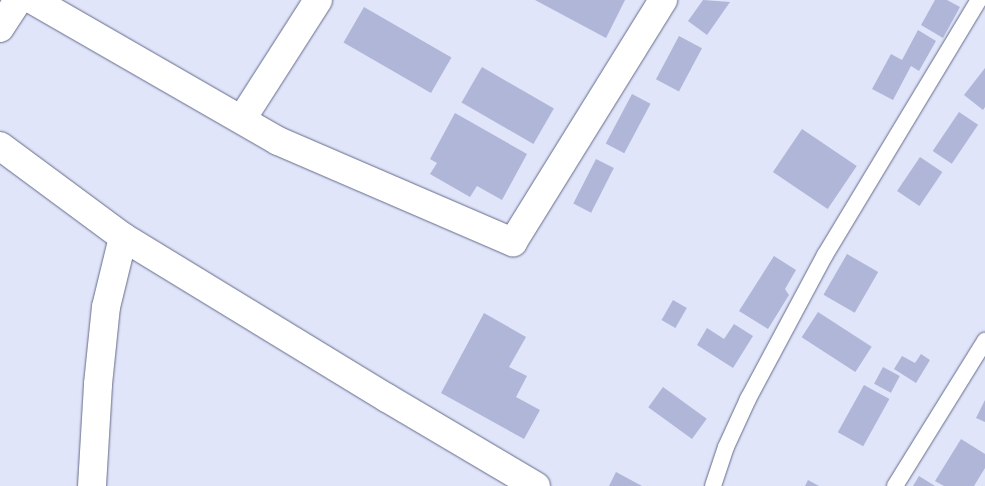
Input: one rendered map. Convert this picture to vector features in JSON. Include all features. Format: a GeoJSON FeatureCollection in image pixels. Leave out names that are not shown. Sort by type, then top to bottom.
{"type":"FeatureCollection","features":[{"type":"Feature","properties":{"kind":"street"},"geometry":{"type":"LineString","coordinates":[[0,28],[18,0]]}},
{"type":"Feature","properties":{"kind":"street"},"geometry":{"type":"LineString","coordinates":[[33,0],[278,141],[513,242],[663,0]]}},
{"type":"Feature","properties":{"kind":"street"},"geometry":{"type":"LineString","coordinates":[[242,119],[318,0]]}},
{"type":"Feature","properties":{"kind":"street"},"geometry":{"type":"LineString","coordinates":[[0,146],[123,237],[386,398],[536,486]]}},
{"type":"Feature","properties":{"kind":"street"},"geometry":{"type":"LineString","coordinates":[[92,486],[98,384],[106,307],[123,237]]}},
{"type":"Feature","properties":{"kind":"lane"},"geometry":{"type":"LineString","coordinates":[[713,486],[726,448],[748,399],[825,255],[979,0]]}},
{"type":"Feature","properties":{"kind":"lane"},"geometry":{"type":"LineString","coordinates":[[895,486],[985,341]]}},
{"type":"Feature","properties":{"kind":"building"},"geometry":{"type":"Polygon","coordinates":[[[535,0],[625,0],[606,38],[535,0]]]}},
{"type":"Feature","properties":{"kind":"building"},"geometry":{"type":"Polygon","coordinates":[[[703,0],[730,2],[707,35],[688,21],[703,0]]]}},
{"type":"Feature","properties":{"kind":"building"},"geometry":{"type":"Polygon","coordinates":[[[935,0],[947,0],[960,7],[943,38],[921,25],[935,0]]]}},
{"type":"Feature","properties":{"kind":"building"},"geometry":{"type":"Polygon","coordinates":[[[364,7],[451,58],[431,93],[344,43],[364,7]]]}},
{"type":"Feature","properties":{"kind":"building"},"geometry":{"type":"Polygon","coordinates":[[[918,30],[936,41],[919,71],[911,66],[893,100],[872,89],[891,54],[902,60],[918,30]]]}},
{"type":"Feature","properties":{"kind":"building"},"geometry":{"type":"Polygon","coordinates":[[[679,36],[702,48],[679,91],[656,79],[679,36]]]}},
{"type":"Feature","properties":{"kind":"building"},"geometry":{"type":"Polygon","coordinates":[[[482,67],[554,108],[533,144],[462,103],[482,67]]]}},
{"type":"Feature","properties":{"kind":"building"},"geometry":{"type":"Polygon","coordinates":[[[985,68],[985,107],[983,110],[964,95],[985,68]]]}},
{"type":"Feature","properties":{"kind":"building"},"geometry":{"type":"Polygon","coordinates":[[[632,94],[651,104],[624,153],[606,143],[632,94]]]}},
{"type":"Feature","properties":{"kind":"building"},"geometry":{"type":"Polygon","coordinates":[[[959,112],[978,125],[952,164],[933,151],[959,112]]]}},
{"type":"Feature","properties":{"kind":"building"},"geometry":{"type":"Polygon","coordinates":[[[455,113],[527,154],[502,200],[477,186],[470,197],[430,174],[437,163],[430,159],[455,113]]]}},
{"type":"Feature","properties":{"kind":"building"},"geometry":{"type":"Polygon","coordinates":[[[802,129],[857,166],[828,209],[773,172],[802,129]]]}},
{"type":"Feature","properties":{"kind":"building"},"geometry":{"type":"Polygon","coordinates":[[[920,157],[942,172],[919,206],[897,191],[920,157]]]}},
{"type":"Feature","properties":{"kind":"building"},"geometry":{"type":"Polygon","coordinates":[[[596,159],[614,168],[591,213],[573,204],[596,159]]]}},
{"type":"Feature","properties":{"kind":"building"},"geometry":{"type":"Polygon","coordinates":[[[847,254],[878,272],[855,313],[824,295],[847,254]]]}},
{"type":"Feature","properties":{"kind":"building"},"geometry":{"type":"Polygon","coordinates":[[[774,256],[796,270],[785,289],[789,295],[768,329],[739,311],[774,256]]]}},
{"type":"Feature","properties":{"kind":"building"},"geometry":{"type":"Polygon","coordinates":[[[673,300],[687,308],[675,328],[662,320],[673,300]]]}},
{"type":"Feature","properties":{"kind":"building"},"geometry":{"type":"Polygon","coordinates":[[[818,312],[872,347],[855,372],[802,337],[818,312]]]}},
{"type":"Feature","properties":{"kind":"building"},"geometry":{"type":"Polygon","coordinates":[[[484,313],[526,337],[509,367],[527,376],[516,397],[540,410],[524,439],[441,393],[484,313]]]}},
{"type":"Feature","properties":{"kind":"building"},"geometry":{"type":"Polygon","coordinates":[[[734,324],[753,336],[733,368],[697,345],[707,328],[724,339],[734,324]]]}},
{"type":"Feature","properties":{"kind":"building"},"geometry":{"type":"Polygon","coordinates":[[[921,354],[930,360],[916,383],[894,369],[902,356],[915,363],[921,354]]]}},
{"type":"Feature","properties":{"kind":"building"},"geometry":{"type":"Polygon","coordinates":[[[883,367],[900,376],[891,393],[874,384],[883,367]]]}},
{"type":"Feature","properties":{"kind":"building"},"geometry":{"type":"Polygon","coordinates":[[[864,385],[889,399],[863,446],[838,432],[864,385]]]}},
{"type":"Feature","properties":{"kind":"building"},"geometry":{"type":"Polygon","coordinates":[[[663,387],[707,419],[692,439],[648,407],[663,387]]]}},
{"type":"Feature","properties":{"kind":"building"},"geometry":{"type":"Polygon","coordinates":[[[985,400],[985,422],[976,418],[985,400]]]}},
{"type":"Feature","properties":{"kind":"building"},"geometry":{"type":"Polygon","coordinates":[[[961,439],[985,454],[985,468],[974,486],[944,486],[935,481],[961,439]]]}},
{"type":"Feature","properties":{"kind":"building"},"geometry":{"type":"Polygon","coordinates":[[[616,472],[642,486],[609,486],[616,472]]]}},
{"type":"Feature","properties":{"kind":"building"},"geometry":{"type":"Polygon","coordinates":[[[919,476],[935,486],[913,486],[919,476]]]}},
{"type":"Feature","properties":{"kind":"building"},"geometry":{"type":"Polygon","coordinates":[[[808,480],[819,486],[805,486],[808,480]]]}}]}
